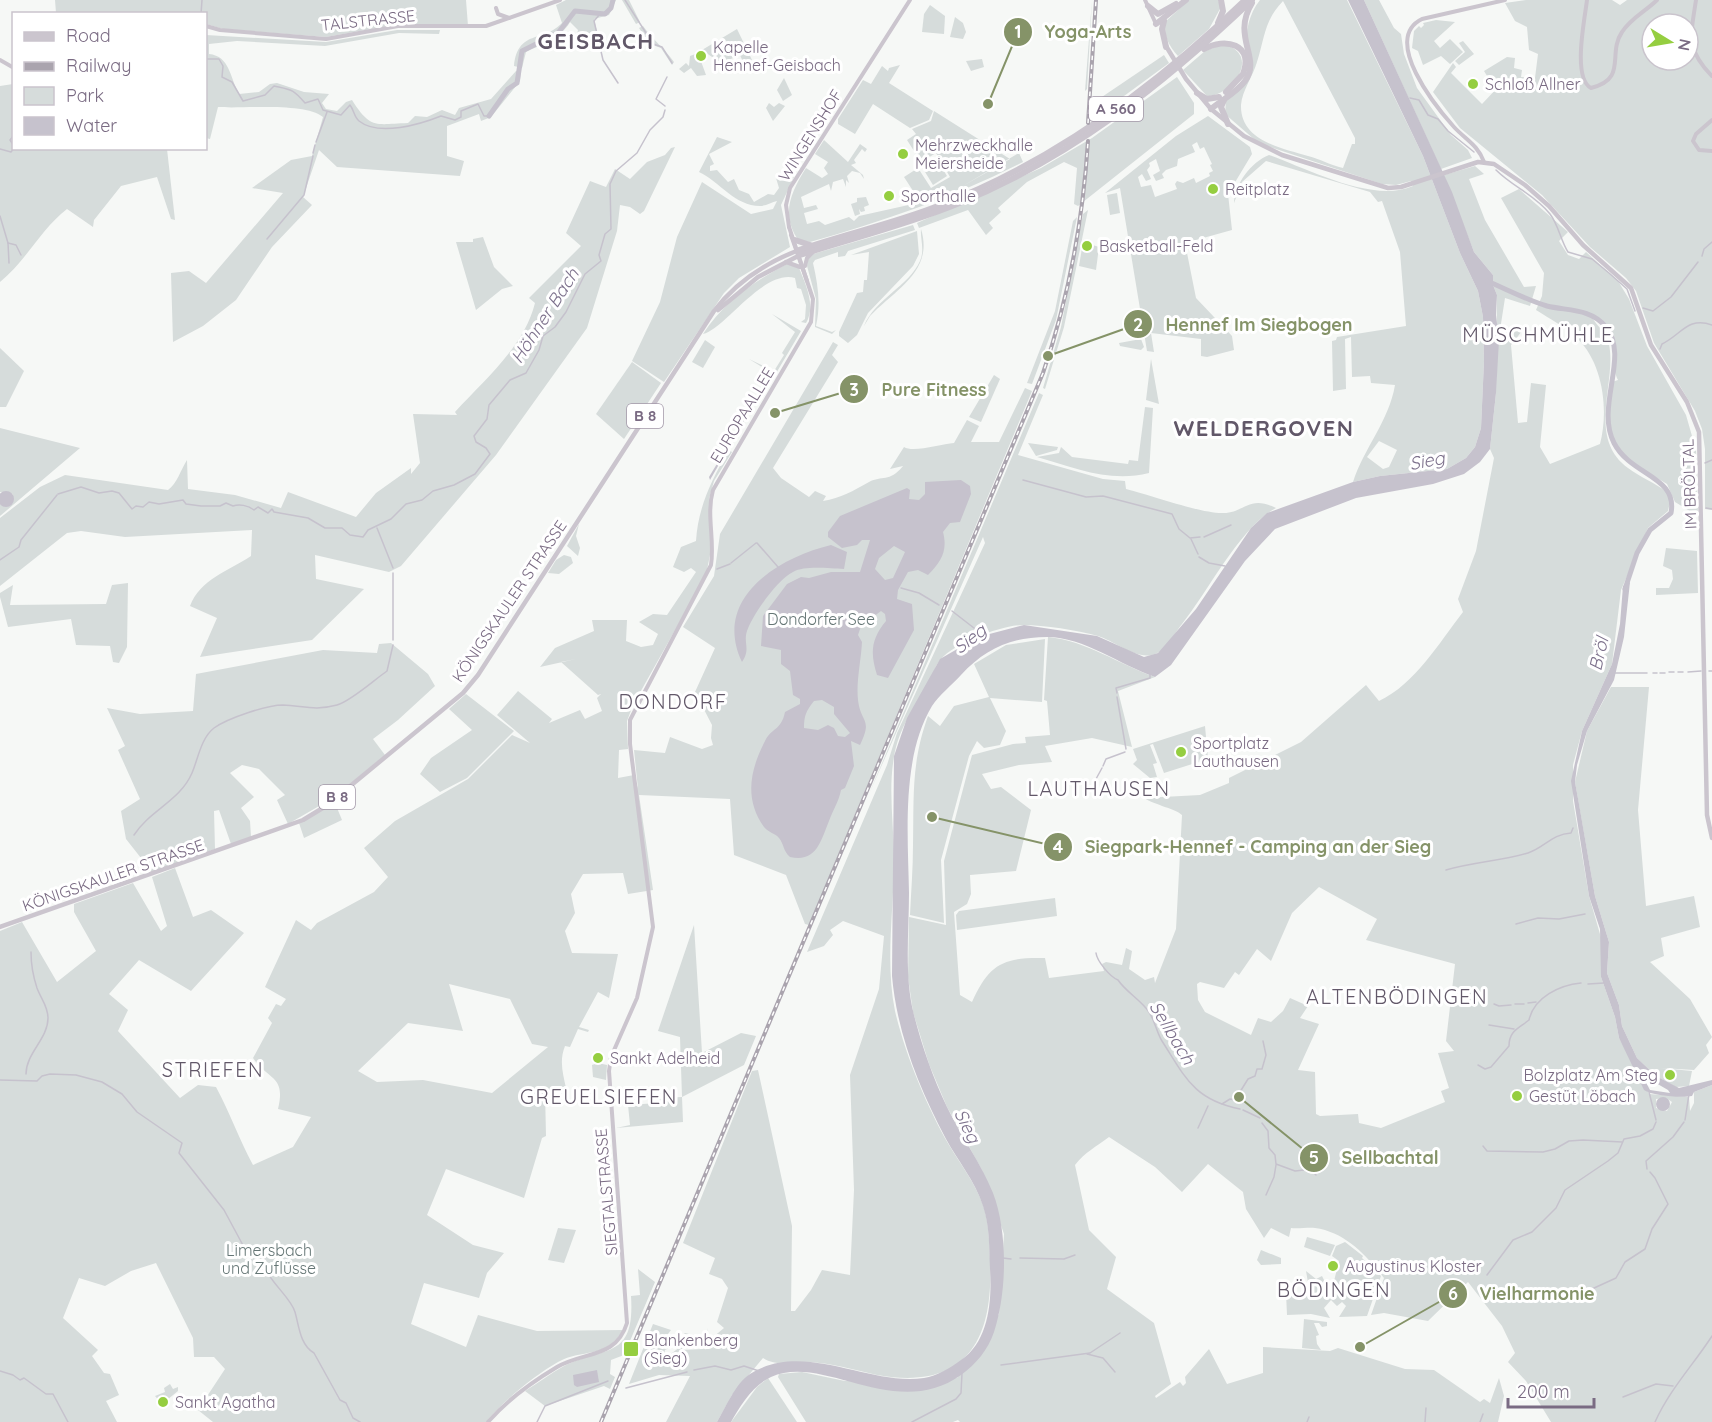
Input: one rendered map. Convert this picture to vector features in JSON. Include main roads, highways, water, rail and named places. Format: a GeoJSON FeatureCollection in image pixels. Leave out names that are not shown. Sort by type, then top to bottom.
{"type":"FeatureCollection","features":[{"type":"Feature","properties":{"kind":"highway"},"geometry":{"type":"LineString","coordinates":[[1156,24],[1186,0]]}},
{"type":"Feature","properties":{"kind":"highway"},"geometry":{"type":"LineString","coordinates":[[1210,33],[1222,14],[1221,0]]}},
{"type":"Feature","properties":{"kind":"highway","name":"A 560"},"geometry":{"type":"LineString","coordinates":[[1177,66],[1245,0]]}},
{"type":"Feature","properties":{"kind":"highway"},"geometry":{"type":"LineString","coordinates":[[1210,107],[1240,86],[1249,72],[1250,61],[1243,25],[1254,0]]}},
{"type":"Feature","properties":{"kind":"highway","name":"A 560"},"geometry":{"type":"LineString","coordinates":[[798,253],[912,222],[998,186],[1088,136],[1177,66],[1196,54],[1254,0]]}},
{"type":"Feature","properties":{"kind":"highway"},"geometry":{"type":"LineString","coordinates":[[1156,24],[1178,2]]}},
{"type":"Feature","properties":{"kind":"highway"},"geometry":{"type":"LineString","coordinates":[[1146,3],[1158,14],[1178,2]]}},
{"type":"Feature","properties":{"kind":"highway"},"geometry":{"type":"LineString","coordinates":[[1166,47],[1162,29],[1167,17]]}},
{"type":"Feature","properties":{"kind":"highway"},"geometry":{"type":"LineString","coordinates":[[1196,54],[1222,42],[1234,44],[1244,55],[1244,74],[1223,97],[1221,107],[1228,124]]}},
{"type":"Feature","properties":{"kind":"highway"},"geometry":{"type":"LineString","coordinates":[[1197,93],[1207,99],[1223,97]]}},
{"type":"Feature","properties":{"kind":"highway"},"geometry":{"type":"LineString","coordinates":[[795,240],[814,247]]}},
{"type":"Feature","properties":{"kind":"main road","name":"TALSTRASSE"},"geometry":{"type":"LineString","coordinates":[[207,26],[220,30],[326,39],[398,26],[463,28],[497,24],[560,0]]}},
{"type":"Feature","properties":{"kind":"main road","name":"WINGENSHOF"},"geometry":{"type":"LineString","coordinates":[[798,253],[786,211],[790,188],[910,0]]}},
{"type":"Feature","properties":{"kind":"main road"},"geometry":{"type":"LineString","coordinates":[[1146,3],[1166,47],[1197,93],[1228,124],[1264,148],[1303,163],[1385,188],[1406,185],[1465,165],[1484,162],[1476,146],[1454,127],[1422,85],[1411,61],[1407,38],[1411,27],[1422,19],[1504,0]]}},
{"type":"Feature","properties":{"kind":"main road"},"geometry":{"type":"LineString","coordinates":[[1587,0],[1581,32],[1584,79],[1586,85],[1591,88],[1613,74],[1616,68],[1615,50],[1621,33],[1631,21],[1657,0]]}},
{"type":"Feature","properties":{"kind":"main road"},"geometry":{"type":"LineString","coordinates":[[1696,0],[1691,46],[1698,61],[1712,76]]}},
{"type":"Feature","properties":{"kind":"main road"},"geometry":{"type":"LineString","coordinates":[[495,8],[502,17],[516,17]]}},
{"type":"Feature","properties":{"kind":"main road"},"geometry":{"type":"LineString","coordinates":[[1712,120],[1693,139],[1699,150],[1712,151]]}},
{"type":"Feature","properties":{"kind":"main road","name":"IM BRÖLTAL"},"geometry":{"type":"LineString","coordinates":[[1484,162],[1497,165],[1540,196],[1583,245],[1631,288],[1651,345],[1696,422],[1702,447],[1707,815],[1712,838]]}},
{"type":"Feature","properties":{"kind":"main road","name":"WINGENSHOF"},"geometry":{"type":"LineString","coordinates":[[789,227],[798,253]]}},
{"type":"Feature","properties":{"kind":"main road"},"geometry":{"type":"LineString","coordinates":[[784,262],[795,263],[803,268],[814,247]]}},
{"type":"Feature","properties":{"kind":"main road","name":"KÖNIGSKAULER STRASSE"},"geometry":{"type":"LineString","coordinates":[[0,927],[276,831],[320,810],[465,691],[706,323],[733,289],[777,259],[798,253]]}},
{"type":"Feature","properties":{"kind":"main road","name":"B 8"},"geometry":{"type":"LineString","coordinates":[[784,262],[798,253]]}},
{"type":"Feature","properties":{"kind":"main road","name":"EUROPAALLEE"},"geometry":{"type":"LineString","coordinates":[[712,557],[710,510],[713,490],[808,328],[813,307],[811,290],[798,253]]}},
{"type":"Feature","properties":{"kind":"main road","name":"KÖNIGSKAULER STRASSE"},"geometry":{"type":"LineString","coordinates":[[706,323],[726,302],[758,277],[784,262]]}},
{"type":"Feature","properties":{"kind":"main road","name":"SIEGTALSTRASSE"},"geometry":{"type":"LineString","coordinates":[[488,1422],[506,1403],[557,1367],[608,1350],[619,1339],[626,1327],[628,1310],[609,1071],[611,1057],[637,998],[652,934],[653,912],[630,744],[630,720],[706,578],[712,557]]}},
{"type":"Feature","properties":{"kind":"water"},"geometry":{"type":"Polygon","coordinates":[[[1348,0],[1364,0],[1452,192],[1474,252],[1493,275],[1493,285],[1497,295],[1496,315],[1499,340],[1490,449],[1480,462],[1464,474],[1433,484],[1356,498],[1275,529],[1245,561],[1171,665],[1155,677],[1088,646],[1061,638],[1022,639],[1000,646],[980,658],[935,702],[922,726],[911,773],[908,822],[909,985],[914,1015],[924,1050],[942,1096],[988,1182],[998,1209],[1004,1262],[1001,1299],[994,1332],[985,1351],[972,1366],[961,1375],[936,1388],[911,1392],[886,1390],[814,1373],[792,1372],[771,1377],[758,1385],[731,1422],[717,1422],[735,1390],[745,1378],[771,1365],[792,1361],[814,1362],[902,1379],[924,1378],[939,1374],[970,1352],[978,1342],[987,1319],[990,1281],[989,1238],[985,1214],[976,1188],[946,1139],[918,1080],[904,1039],[892,976],[894,756],[907,718],[940,659],[978,637],[1024,625],[1097,636],[1144,657],[1158,653],[1196,609],[1251,528],[1267,513],[1353,482],[1380,476],[1447,469],[1466,458],[1475,447],[1481,428],[1484,361],[1483,317],[1478,291],[1460,253],[1423,156],[1348,0]]]}},
{"type":"Feature","properties":{"kind":"water"},"geometry":{"type":"Polygon","coordinates":[[[758,396],[710,480],[709,477],[758,396]]]}},
{"type":"Feature","properties":{"kind":"water","name":"Dondorfer See"},"geometry":{"type":"Polygon","coordinates":[[[961,480],[970,486],[971,494],[960,522],[950,523],[943,532],[944,551],[937,565],[928,575],[918,570],[908,572],[898,590],[897,599],[912,604],[914,630],[888,678],[877,675],[873,660],[873,646],[877,634],[886,621],[885,614],[881,611],[861,626],[858,635],[862,642],[858,700],[866,730],[860,745],[851,741],[854,766],[845,788],[841,790],[817,848],[806,857],[790,857],[779,838],[764,827],[754,806],[752,795],[753,774],[765,741],[779,726],[785,712],[800,704],[800,699],[793,695],[790,671],[781,664],[781,650],[761,646],[763,616],[787,584],[801,577],[809,578],[831,572],[860,572],[870,540],[862,540],[857,545],[842,548],[828,537],[828,532],[840,516],[907,488],[910,490],[909,499],[919,500],[925,494],[925,482],[961,480]],[[894,546],[879,558],[875,569],[885,580],[893,578],[905,552],[894,546]],[[822,700],[814,701],[809,708],[804,728],[818,730],[828,725],[834,728],[838,736],[845,737],[850,733],[834,714],[834,707],[822,700]]]}},
{"type":"Feature","properties":{"kind":"water"},"geometry":{"type":"Polygon","coordinates":[[[3,492],[9,492],[13,496],[13,502],[9,506],[3,506],[-1,502],[-1,496],[3,492]]]}},
{"type":"Feature","properties":{"kind":"water"},"geometry":{"type":"Polygon","coordinates":[[[831,545],[847,552],[844,569],[798,570],[780,582],[750,624],[746,635],[746,653],[742,662],[735,639],[736,619],[743,601],[755,585],[771,571],[790,560],[831,545]]]}},
{"type":"Feature","properties":{"kind":"water"},"geometry":{"type":"Polygon","coordinates":[[[1630,582],[1624,637],[1614,680],[1587,731],[1577,765],[1575,782],[1595,896],[1609,942],[1607,973],[1619,1005],[1622,1026],[1637,1058],[1656,1076],[1679,1088],[1712,1080],[1712,1085],[1694,1092],[1692,1096],[1667,1096],[1644,1090],[1619,1038],[1615,1017],[1601,977],[1600,929],[1589,896],[1571,781],[1582,731],[1612,664],[1620,624],[1623,586],[1630,582]],[[1642,1075],[1650,1090],[1670,1093],[1642,1075]]]}},
{"type":"Feature","properties":{"kind":"water"},"geometry":{"type":"Polygon","coordinates":[[[1660,1097],[1666,1097],[1670,1104],[1666,1111],[1660,1111],[1656,1107],[1656,1101],[1660,1097]]]}},
{"type":"Feature","properties":{"kind":"water"},"geometry":{"type":"Polygon","coordinates":[[[597,1370],[599,1382],[577,1387],[574,1385],[573,1375],[597,1370]]]}},
{"type":"Feature","properties":{"kind":"waterway"},"geometry":{"type":"LineString","coordinates":[[201,12],[202,0]]}},
{"type":"Feature","properties":{"kind":"waterway"},"geometry":{"type":"LineString","coordinates":[[489,116],[508,89],[517,83],[522,51],[558,33],[575,11],[605,14],[611,8],[613,0]]}},
{"type":"Feature","properties":{"kind":"waterway","name":"Höhner Bach"},"geometry":{"type":"LineString","coordinates":[[625,0],[653,44],[662,47],[672,63]]}},
{"type":"Feature","properties":{"kind":"waterway","name":"Höhner Bach"},"geometry":{"type":"LineString","coordinates":[[600,14],[594,21],[603,60],[618,83]]}},
{"type":"Feature","properties":{"kind":"waterway"},"geometry":{"type":"LineString","coordinates":[[207,59],[219,59],[223,66],[222,77],[232,82],[243,101],[265,95],[274,86],[285,88],[298,95],[305,103],[318,99],[323,110],[341,115],[350,105],[359,121],[367,126],[388,129],[400,128],[441,116],[455,120],[461,117],[461,111],[478,104],[484,116],[489,116]]}},
{"type":"Feature","properties":{"kind":"waterway","name":"Höhner Bach"},"geometry":{"type":"LineString","coordinates":[[665,106],[656,99],[667,77]]}},
{"type":"Feature","properties":{"kind":"waterway"},"geometry":{"type":"LineString","coordinates":[[1410,98],[1419,100],[1428,115],[1438,119],[1448,131],[1474,152]]}},
{"type":"Feature","properties":{"kind":"waterway","name":"Höhner Bach"},"geometry":{"type":"LineString","coordinates":[[58,494],[81,487],[99,493],[112,491],[119,493],[132,509],[136,506],[143,507],[149,502],[159,504],[183,500],[186,504],[201,506],[220,506],[226,503],[233,506],[246,506],[254,510],[258,507],[268,513],[272,509],[274,512],[308,518],[325,528],[342,528],[350,535],[363,537],[368,530],[391,519],[406,504],[422,500],[433,491],[454,485],[475,474],[490,454],[486,448],[476,442],[474,436],[487,419],[489,405],[510,380],[526,373],[539,350],[543,336],[555,327],[566,312],[585,274],[601,261],[599,255],[605,234],[611,229],[610,184],[616,171],[637,153],[650,130],[663,117],[665,110]]}},
{"type":"Feature","properties":{"kind":"waterway"},"geometry":{"type":"LineString","coordinates":[[316,142],[327,112]]}},
{"type":"Feature","properties":{"kind":"waterway"},"geometry":{"type":"LineString","coordinates":[[12,138],[10,140],[12,143]]}},
{"type":"Feature","properties":{"kind":"waterway"},"geometry":{"type":"LineString","coordinates":[[313,153],[315,145]]}},
{"type":"Feature","properties":{"kind":"waterway"},"geometry":{"type":"LineString","coordinates":[[0,149],[11,152],[12,150]]}},
{"type":"Feature","properties":{"kind":"waterway"},"geometry":{"type":"LineString","coordinates":[[267,239],[304,195],[313,156]]}},
{"type":"Feature","properties":{"kind":"waterway"},"geometry":{"type":"LineString","coordinates":[[1496,170],[1544,207],[1555,223],[1568,252],[1592,259],[1627,289],[1635,311]]}},
{"type":"Feature","properties":{"kind":"waterway"},"geometry":{"type":"LineString","coordinates":[[0,216],[8,243],[9,263]]}},
{"type":"Feature","properties":{"kind":"waterway"},"geometry":{"type":"LineString","coordinates":[[1702,256],[1704,249],[1712,242]]}},
{"type":"Feature","properties":{"kind":"waterway"},"geometry":{"type":"LineString","coordinates":[[8,243],[16,245],[21,255]]}},
{"type":"Feature","properties":{"kind":"waterway"},"geometry":{"type":"LineString","coordinates":[[1643,308],[1653,311],[1671,297],[1698,262]]}},
{"type":"Feature","properties":{"kind":"waterway","name":"Bröl"},"geometry":{"type":"LineString","coordinates":[[1487,281],[1539,304],[1593,316],[1606,327],[1612,339],[1615,353],[1608,413],[1609,429],[1614,443],[1631,463],[1661,483],[1671,501],[1671,513],[1650,530],[1637,553],[1625,589]]}},
{"type":"Feature","properties":{"kind":"waterway"},"geometry":{"type":"LineString","coordinates":[[1660,349],[1662,344],[1691,325],[1697,323],[1712,325]]}},
{"type":"Feature","properties":{"kind":"waterway"},"geometry":{"type":"LineString","coordinates":[[1705,463],[1712,460]]}},
{"type":"Feature","properties":{"kind":"waterway"},"geometry":{"type":"LineString","coordinates":[[1023,480],[1086,497],[1103,496],[1172,514],[1179,529],[1190,538],[1200,537]]}},
{"type":"Feature","properties":{"kind":"waterway","name":"Höhner Bach"},"geometry":{"type":"LineString","coordinates":[[0,560],[19,547],[21,540],[57,495]]}},
{"type":"Feature","properties":{"kind":"waterway"},"geometry":{"type":"LineString","coordinates":[[1706,508],[1712,509]]}},
{"type":"Feature","properties":{"kind":"waterway"},"geometry":{"type":"LineString","coordinates":[[1204,537],[1231,525]]}},
{"type":"Feature","properties":{"kind":"waterway"},"geometry":{"type":"LineString","coordinates":[[377,528],[393,568]]}},
{"type":"Feature","properties":{"kind":"waterway"},"geometry":{"type":"LineString","coordinates":[[1191,539],[1198,554]]}},
{"type":"Feature","properties":{"kind":"waterway"},"geometry":{"type":"LineString","coordinates":[[731,563],[756,543]]}},
{"type":"Feature","properties":{"kind":"waterway"},"geometry":{"type":"LineString","coordinates":[[757,543],[778,567]]}},
{"type":"Feature","properties":{"kind":"waterway"},"geometry":{"type":"LineString","coordinates":[[1199,557],[1209,563],[1225,566]]}},
{"type":"Feature","properties":{"kind":"waterway"},"geometry":{"type":"LineString","coordinates":[[717,569],[730,564]]}},
{"type":"Feature","properties":{"kind":"waterway"},"geometry":{"type":"LineString","coordinates":[[393,573],[393,640]]}},
{"type":"Feature","properties":{"kind":"waterway"},"geometry":{"type":"LineString","coordinates":[[901,588],[919,593],[939,605]]}},
{"type":"Feature","properties":{"kind":"waterway","name":"Sieg"},"geometry":{"type":"LineString","coordinates":[[952,611],[983,635]]}},
{"type":"Feature","properties":{"kind":"waterway"},"geometry":{"type":"LineString","coordinates":[[134,835],[187,783],[203,743],[214,728],[238,716],[267,707],[283,705],[322,708],[343,703],[387,671],[393,645]]}},
{"type":"Feature","properties":{"kind":"waterway"},"geometry":{"type":"LineString","coordinates":[[1688,672],[1701,671]]}},
{"type":"Feature","properties":{"kind":"waterway"},"geometry":{"type":"LineString","coordinates":[[1669,672],[1674,672]]}},
{"type":"Feature","properties":{"kind":"waterway"},"geometry":{"type":"LineString","coordinates":[[1678,672],[1683,672]]}},
{"type":"Feature","properties":{"kind":"waterway"},"geometry":{"type":"LineString","coordinates":[[1615,673],[1647,673]]}},
{"type":"Feature","properties":{"kind":"waterway"},"geometry":{"type":"LineString","coordinates":[[1660,673],[1665,673]]}},
{"type":"Feature","properties":{"kind":"waterway","name":"Sellbach"},"geometry":{"type":"LineString","coordinates":[[1117,693],[1116,688],[1150,678],[1150,675]]}},
{"type":"Feature","properties":{"kind":"waterway","name":"Sellbach"},"geometry":{"type":"LineString","coordinates":[[1117,697],[1126,749]]}},
{"type":"Feature","properties":{"kind":"waterway","name":"Sellbach"},"geometry":{"type":"LineString","coordinates":[[1103,766],[1106,759],[1125,752]]}},
{"type":"Feature","properties":{"kind":"waterway","name":"Sellbach"},"geometry":{"type":"LineString","coordinates":[[1096,779],[1102,768]]}},
{"type":"Feature","properties":{"kind":"waterway"},"geometry":{"type":"LineString","coordinates":[[1446,870],[1528,853],[1553,838],[1571,833],[1573,828]]}},
{"type":"Feature","properties":{"kind":"waterway"},"geometry":{"type":"LineString","coordinates":[[1516,924],[1538,918],[1559,919],[1585,914]]}},
{"type":"Feature","properties":{"kind":"waterway"},"geometry":{"type":"LineString","coordinates":[[26,1074],[29,1059],[45,1033],[48,1018],[46,1006],[34,979],[31,952]]}},
{"type":"Feature","properties":{"kind":"waterway","name":"Sellbach"},"geometry":{"type":"LineString","coordinates":[[1096,953],[1108,972],[1149,1012],[1162,1041],[1192,1085],[1212,1100],[1240,1109]]}},
{"type":"Feature","properties":{"kind":"waterway"},"geometry":{"type":"LineString","coordinates":[[1478,1065],[1485,1069],[1491,1067],[1509,1046],[1512,1034],[1529,1020],[1536,1005],[1542,999],[1565,986],[1581,983]]}},
{"type":"Feature","properties":{"kind":"waterway"},"geometry":{"type":"LineString","coordinates":[[1588,984],[1604,983]]}},
{"type":"Feature","properties":{"kind":"waterway"},"geometry":{"type":"LineString","coordinates":[[1528,1003],[1536,1002]]}},
{"type":"Feature","properties":{"kind":"waterway"},"geometry":{"type":"LineString","coordinates":[[1494,1004],[1511,1005]]}},
{"type":"Feature","properties":{"kind":"waterway"},"geometry":{"type":"LineString","coordinates":[[1515,1004],[1524,1004]]}},
{"type":"Feature","properties":{"kind":"waterway"},"geometry":{"type":"LineString","coordinates":[[1489,1025],[1514,1029]]}},
{"type":"Feature","properties":{"kind":"waterway"},"geometry":{"type":"LineString","coordinates":[[1222,1104],[1230,1099],[1235,1100],[1248,1079],[1255,1076],[1257,1069],[1262,1069],[1266,1055],[1263,1041]]}},
{"type":"Feature","properties":{"kind":"waterway"},"geometry":{"type":"LineString","coordinates":[[0,1080],[37,1081],[42,1076],[50,1074],[76,1075],[102,1082],[122,1094],[137,1112],[182,1143],[179,1153],[224,1210],[245,1249],[252,1250],[264,1259],[272,1280],[288,1299],[295,1312],[306,1345],[314,1353],[340,1400],[346,1403],[353,1418],[360,1422]]}},
{"type":"Feature","properties":{"kind":"waterway"},"geometry":{"type":"LineString","coordinates":[[1649,1092],[1656,1120]]}},
{"type":"Feature","properties":{"kind":"waterway"},"geometry":{"type":"LineString","coordinates":[[1685,1120],[1689,1094]]}},
{"type":"Feature","properties":{"kind":"waterway"},"geometry":{"type":"LineString","coordinates":[[1198,1128],[1208,1106]]}},
{"type":"Feature","properties":{"kind":"waterway","name":"Sellbach"},"geometry":{"type":"LineString","coordinates":[[1243,1110],[1260,1118]]}},
{"type":"Feature","properties":{"kind":"waterway"},"geometry":{"type":"LineString","coordinates":[[1487,1275],[1513,1240],[1532,1232],[1556,1208],[1565,1190],[1618,1153],[1624,1139],[1640,1136],[1653,1129],[1656,1122]]}},
{"type":"Feature","properties":{"kind":"waterway"},"geometry":{"type":"LineString","coordinates":[[1647,1169],[1646,1161],[1673,1137],[1684,1122]]}},
{"type":"Feature","properties":{"kind":"waterway","name":"Sellbach"},"geometry":{"type":"LineString","coordinates":[[1262,1123],[1268,1131],[1269,1148],[1275,1155],[1276,1164],[1295,1171],[1304,1170]]}},
{"type":"Feature","properties":{"kind":"waterway"},"geometry":{"type":"LineString","coordinates":[[1483,1146],[1487,1151],[1543,1152],[1555,1149],[1569,1141],[1622,1142]]}},
{"type":"Feature","properties":{"kind":"waterway"},"geometry":{"type":"LineString","coordinates":[[1266,1195],[1274,1177],[1276,1165]]}},
{"type":"Feature","properties":{"kind":"waterway","name":"Sellbach"},"geometry":{"type":"LineString","coordinates":[[1308,1167],[1316,1175]]}},
{"type":"Feature","properties":{"kind":"waterway"},"geometry":{"type":"LineString","coordinates":[[1578,1301],[1581,1294],[1616,1278],[1625,1262],[1645,1249],[1652,1229],[1668,1204],[1650,1172]]}},
{"type":"Feature","properties":{"kind":"waterway"},"geometry":{"type":"LineString","coordinates":[[1020,1258],[1064,1259],[1075,1255]]}},
{"type":"Feature","properties":{"kind":"waterway"},"geometry":{"type":"LineString","coordinates":[[1003,1258],[1011,1259]]}},
{"type":"Feature","properties":{"kind":"waterway"},"geometry":{"type":"LineString","coordinates":[[1001,1365],[1090,1353],[1120,1333]]}},
{"type":"Feature","properties":{"kind":"waterway"},"geometry":{"type":"LineString","coordinates":[[1655,1422],[1675,1388],[1712,1336]]}},
{"type":"Feature","properties":{"kind":"waterway"},"geometry":{"type":"LineString","coordinates":[[1087,1354],[1103,1358],[1115,1372]]}},
{"type":"Feature","properties":{"kind":"waterway"},"geometry":{"type":"LineString","coordinates":[[694,1370],[715,1366],[731,1370],[744,1366],[759,1371]]}},
{"type":"Feature","properties":{"kind":"waterway"},"geometry":{"type":"LineString","coordinates":[[0,1371],[20,1380],[24,1378],[46,1394],[53,1394],[68,1422]]}},
{"type":"Feature","properties":{"kind":"waterway"},"geometry":{"type":"LineString","coordinates":[[626,1388],[687,1372]]}},
{"type":"Feature","properties":{"kind":"waterway"},"geometry":{"type":"LineString","coordinates":[[912,1422],[956,1399],[961,1393],[962,1373]]}},
{"type":"Feature","properties":{"kind":"waterway"},"geometry":{"type":"LineString","coordinates":[[537,1422],[545,1406],[608,1381]]}},
{"type":"Feature","properties":{"kind":"waterway"},"geometry":{"type":"LineString","coordinates":[[1623,1397],[1656,1384],[1673,1386]]}},
{"type":"Feature","properties":{"kind":"waterway"},"geometry":{"type":"LineString","coordinates":[[1425,1422],[1426,1408]]}},
{"type":"Feature","properties":{"kind":"waterway"},"geometry":{"type":"LineString","coordinates":[[1480,1422],[1483,1414]]}},
{"type":"Feature","properties":{"kind":"waterway"},"geometry":{"type":"LineString","coordinates":[[1307,1422],[1309,1417]]}},
{"type":"Feature","properties":{"kind":"railway"},"geometry":{"type":"LineString","coordinates":[[1088,123],[1096,0]]}},
{"type":"Feature","properties":{"kind":"railway"},"geometry":{"type":"LineString","coordinates":[[601,1422],[1043,373],[1060,316],[1073,258],[1083,200],[1088,141]]}},
{"type":"Feature","properties":{"kind":"place","name":"Kapelle Hennef-Geisbach"},"geometry":{"type":"Point","coordinates":[701,56]}},
{"type":"Feature","properties":{"kind":"place","name":"Schloß Allner"},"geometry":{"type":"Point","coordinates":[1473,84]}},
{"type":"Feature","properties":{"kind":"place","name":"Yoga-Arts"},"geometry":{"type":"Point","coordinates":[988,104]}},
{"type":"Feature","properties":{"kind":"place","name":"Mehrzweckhalle Meiersheide"},"geometry":{"type":"Point","coordinates":[903,154]}},
{"type":"Feature","properties":{"kind":"place","name":"Reitplatz"},"geometry":{"type":"Point","coordinates":[1213,189]}},
{"type":"Feature","properties":{"kind":"place","name":"Sporthalle"},"geometry":{"type":"Point","coordinates":[889,196]}},
{"type":"Feature","properties":{"kind":"place","name":"Basketball-Feld"},"geometry":{"type":"Point","coordinates":[1087,246]}},
{"type":"Feature","properties":{"kind":"place","name":"Hennef Im Siegbogen"},"geometry":{"type":"Point","coordinates":[1048,356]}},
{"type":"Feature","properties":{"kind":"place","name":"Pure Fitness"},"geometry":{"type":"Point","coordinates":[775,413]}},
{"type":"Feature","properties":{"kind":"place","name":"Sportplatz Lauthausen"},"geometry":{"type":"Point","coordinates":[1181,752]}},
{"type":"Feature","properties":{"kind":"place","name":"Siegpark-Hennef - Camping an der Sieg"},"geometry":{"type":"Point","coordinates":[932,817]}},
{"type":"Feature","properties":{"kind":"place","name":"Sankt Adelheid"},"geometry":{"type":"Point","coordinates":[598,1058]}},
{"type":"Feature","properties":{"kind":"place","name":"Bolzplatz Am Steg"},"geometry":{"type":"Point","coordinates":[1670,1075]}},
{"type":"Feature","properties":{"kind":"place","name":"Gestüt Löbach"},"geometry":{"type":"Point","coordinates":[1517,1096]}},
{"type":"Feature","properties":{"kind":"place","name":"Sellbachtal"},"geometry":{"type":"Point","coordinates":[1239,1097]}},
{"type":"Feature","properties":{"kind":"place","name":"Augustinus Kloster"},"geometry":{"type":"Point","coordinates":[1333,1266]}},
{"type":"Feature","properties":{"kind":"place","name":"Vielharmonie"},"geometry":{"type":"Point","coordinates":[1360,1347]}},
{"type":"Feature","properties":{"kind":"place","name":"Blankenberg (Sieg)"},"geometry":{"type":"Point","coordinates":[631,1349]}},
{"type":"Feature","properties":{"kind":"place","name":"Sankt Agatha"},"geometry":{"type":"Point","coordinates":[163,1402]}},
{"type":"Feature","properties":{"kind":"district","name":"GEISBACH"},"geometry":{"type":"Point","coordinates":[596,41]}},
{"type":"Feature","properties":{"kind":"district","name":"MÜSCHMÜHLE"},"geometry":{"type":"Point","coordinates":[1538,335]}},
{"type":"Feature","properties":{"kind":"district","name":"WELDERGOVEN"},"geometry":{"type":"Point","coordinates":[1264,428]}},
{"type":"Feature","properties":{"kind":"district","name":"DONDORF"},"geometry":{"type":"Point","coordinates":[673,702]}},
{"type":"Feature","properties":{"kind":"district","name":"LAUTHAUSEN"},"geometry":{"type":"Point","coordinates":[1099,789]}},
{"type":"Feature","properties":{"kind":"district","name":"ALTENBÖDINGEN"},"geometry":{"type":"Point","coordinates":[1397,997]}},
{"type":"Feature","properties":{"kind":"district","name":"STRIEFEN"},"geometry":{"type":"Point","coordinates":[213,1070]}},
{"type":"Feature","properties":{"kind":"district","name":"GREUELSIEFEN"},"geometry":{"type":"Point","coordinates":[599,1097]}},
{"type":"Feature","properties":{"kind":"district","name":"BÖDINGEN"},"geometry":{"type":"Point","coordinates":[1334,1290]}},
{"type":"Feature","properties":{"kind":"park label","name":"Limersbach und Zuflüsse"},"geometry":{"type":"Point","coordinates":[269,1259]}}]}
